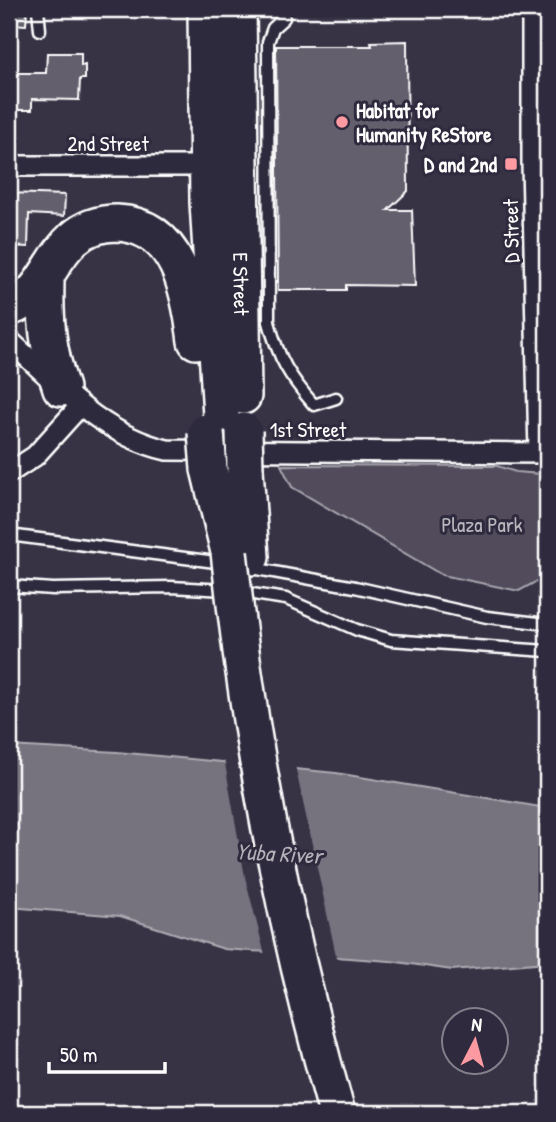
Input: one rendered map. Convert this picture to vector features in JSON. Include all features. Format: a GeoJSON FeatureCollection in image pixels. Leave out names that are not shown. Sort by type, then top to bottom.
{"type":"FeatureCollection","features":[{"type":"Feature","properties":{"kind":"highway","name":"E Street"},"geometry":{"type":"LineString","coordinates":[[206,9],[206,166],[226,469],[240,555]]}},
{"type":"Feature","properties":{"kind":"highway","name":"E Street"},"geometry":{"type":"LineString","coordinates":[[224,432],[238,9]]}},
{"type":"Feature","properties":{"kind":"highway"},"geometry":{"type":"LineString","coordinates":[[9,308],[30,297],[46,278],[57,258],[82,232],[99,225],[132,225],[149,232],[175,259],[188,288],[203,396],[224,432]]}},
{"type":"Feature","properties":{"kind":"highway"},"geometry":{"type":"LineString","coordinates":[[46,278],[45,325],[48,348],[70,397]]}},
{"type":"Feature","properties":{"kind":"highway"},"geometry":{"type":"LineString","coordinates":[[240,555],[248,704],[282,884],[323,1065],[337,1113]]}},
{"type":"Feature","properties":{"kind":"highway"},"geometry":{"type":"LineString","coordinates":[[240,555],[265,671],[279,763],[326,983],[358,1113]]}},
{"type":"Feature","properties":{"kind":"street","name":"D Street"},"geometry":{"type":"LineString","coordinates":[[533,9],[539,164],[543,452]]}},
{"type":"Feature","properties":{"kind":"street","name":"2nd Street"},"geometry":{"type":"LineString","coordinates":[[9,166],[206,166]]}},
{"type":"Feature","properties":{"kind":"street","name":"1st Street"},"geometry":{"type":"LineString","coordinates":[[9,340],[70,397],[114,431],[134,441],[167,450],[543,452]]}},
{"type":"Feature","properties":{"kind":"street"},"geometry":{"type":"LineString","coordinates":[[9,472],[35,456],[70,397]]}},
{"type":"Feature","properties":{"kind":"lane"},"geometry":{"type":"LineString","coordinates":[[38,9],[40,30]]}},
{"type":"Feature","properties":{"kind":"lane"},"geometry":{"type":"LineString","coordinates":[[284,18],[273,28],[268,42],[269,322],[278,354],[297,386],[314,405],[335,398]]}},
{"type":"Feature","properties":{"kind":"lane"},"geometry":{"type":"LineString","coordinates":[[9,536],[192,558],[333,582],[487,617],[547,624]]}},
{"type":"Feature","properties":{"kind":"lane"},"geometry":{"type":"LineString","coordinates":[[9,586],[53,589],[171,587],[226,590],[286,599],[358,630],[391,640],[547,651]]}},
{"type":"Feature","properties":{"kind":"path"},"geometry":{"type":"LineString","coordinates":[[543,452],[543,578]]}},
{"type":"Feature","properties":{"kind":"green space","name":"Plaza Park"},"geometry":{"type":"Polygon","coordinates":[[[281,465],[497,466],[516,472],[541,474],[543,578],[519,591],[442,575],[292,487],[281,465]]]}},
{"type":"Feature","properties":{"kind":"water","name":"Yuba River"},"geometry":{"type":"Polygon","coordinates":[[[9,746],[117,752],[336,773],[547,808],[547,962],[452,970],[390,961],[224,949],[120,916],[9,907],[9,746]]]}},
{"type":"Feature","properties":{"kind":"pier"},"geometry":{"type":"Polygon","coordinates":[[[224,758],[295,765],[337,960],[265,955],[245,877],[224,758]]]}},
{"type":"Feature","properties":{"kind":"building"},"geometry":{"type":"Polygon","coordinates":[[[9,9],[27,9],[26,25],[9,24],[9,9]]]}},
{"type":"Feature","properties":{"kind":"building","name":"Habitat for Humanity ReStore"},"geometry":{"type":"Polygon","coordinates":[[[407,41],[408,191],[388,210],[412,210],[415,286],[346,285],[346,290],[278,290],[276,46],[372,46],[371,42],[407,41]]]}},
{"type":"Feature","properties":{"kind":"building"},"geometry":{"type":"Polygon","coordinates":[[[47,53],[81,53],[81,66],[85,65],[85,79],[80,79],[79,100],[32,99],[32,110],[9,110],[9,73],[46,73],[47,53]]]}},
{"type":"Feature","properties":{"kind":"building"},"geometry":{"type":"Polygon","coordinates":[[[9,193],[65,195],[64,216],[29,214],[28,247],[9,246],[9,193]]]}},
{"type":"Feature","properties":{"kind":"place","name":"Habitat for Humanity ReStore"},"geometry":{"type":"Point","coordinates":[342,122]}},
{"type":"Feature","properties":{"kind":"place","name":"D and 2nd"},"geometry":{"type":"Point","coordinates":[511,164]}}]}
